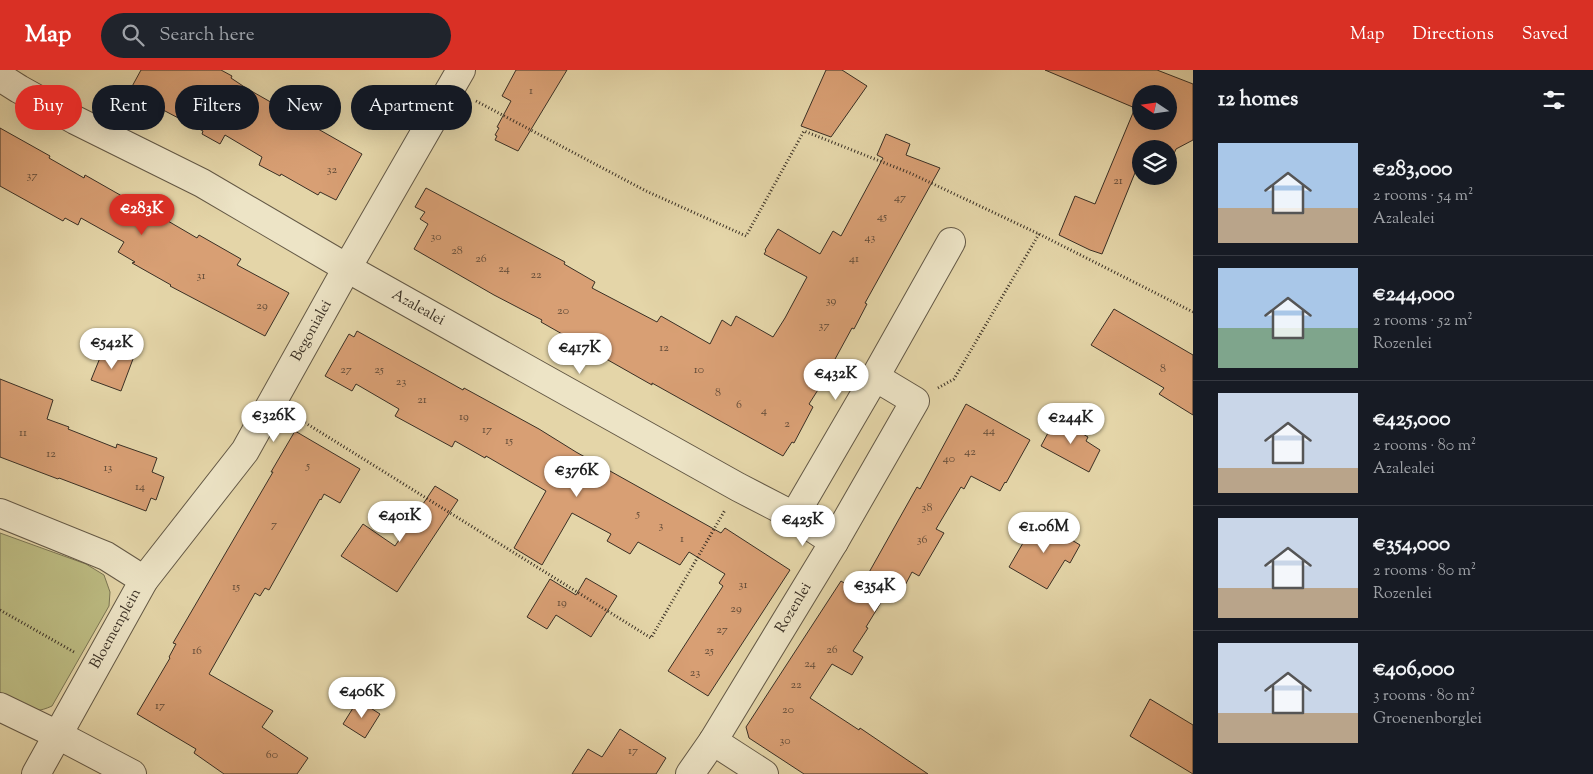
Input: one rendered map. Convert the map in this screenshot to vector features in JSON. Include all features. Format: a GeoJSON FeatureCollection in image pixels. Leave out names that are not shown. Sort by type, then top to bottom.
{"type":"FeatureCollection","features":[{"type":"Feature","properties":{"kind":"street","name":"Azalealei"},"geometry":{"type":"LineString","coordinates":[[0,77],[75,120],[202,182],[347,268],[794,516],[834,542]]}},
{"type":"Feature","properties":{"kind":"street","name":"Begonialei"},"geometry":{"type":"LineString","coordinates":[[144,580],[245,451],[347,268],[456,79]]}},
{"type":"Feature","properties":{"kind":"street"},"geometry":{"type":"LineString","coordinates":[[794,516],[951,242]]}},
{"type":"Feature","properties":{"kind":"street"},"geometry":{"type":"LineString","coordinates":[[875,377],[915,401]]}},
{"type":"Feature","properties":{"kind":"street","name":"Rozenlei"},"geometry":{"type":"LineString","coordinates":[[690,774],[713,741],[834,542],[915,401]]}},
{"type":"Feature","properties":{"kind":"street","name":"Bloemenplein"},"geometry":{"type":"LineString","coordinates":[[0,514],[106,556],[144,580],[36,774]]}},
{"type":"Feature","properties":{"kind":"street"},"geometry":{"type":"LineString","coordinates":[[0,707],[132,774]]}},
{"type":"Feature","properties":{"kind":"street"},"geometry":{"type":"LineString","coordinates":[[713,741],[764,774]]}},
{"type":"Feature","properties":{"kind":"path"},"geometry":{"type":"LineString","coordinates":[[456,79],[646,191],[746,236],[804,131],[910,173],[1039,234],[1193,312]]}},
{"type":"Feature","properties":{"kind":"path"},"geometry":{"type":"LineString","coordinates":[[915,401],[954,379],[1039,234]]}},
{"type":"Feature","properties":{"kind":"path"},"geometry":{"type":"LineString","coordinates":[[272,402],[651,638],[738,486]]}},
{"type":"Feature","properties":{"kind":"path"},"geometry":{"type":"LineString","coordinates":[[0,610],[97,664]]}},
{"type":"Feature","properties":{"kind":"shaded area"},"geometry":{"type":"Polygon","coordinates":[[[0,533],[86,564],[104,575],[110,592],[109,606],[52,706],[37,711],[24,709],[0,694],[0,533]]]}},
{"type":"Feature","properties":{"kind":"building"},"geometry":{"type":"Polygon","coordinates":[[[141,70],[221,70],[232,76],[231,78],[242,85],[175,85],[175,116],[165,111],[165,85],[133,85],[141,70]]]}},
{"type":"Feature","properties":{"kind":"building"},"geometry":{"type":"Polygon","coordinates":[[[516,70],[567,70],[518,151],[495,140],[497,136],[495,135],[499,128],[497,127],[511,101],[502,96],[516,70]]]}},
{"type":"Feature","properties":{"kind":"building"},"geometry":{"type":"Polygon","coordinates":[[[826,70],[842,70],[867,86],[831,137],[801,126],[826,70]]]}},
{"type":"Feature","properties":{"kind":"building"},"geometry":{"type":"Polygon","coordinates":[[[1045,70],[1157,70],[1193,84],[1193,140],[1177,148],[1177,140],[1132,140],[1132,180],[1102,254],[1059,235],[1075,196],[1095,204],[1132,115],[1132,130],[1178,130],[1178,85],[1132,85],[1132,107],[1045,70]]]}},
{"type":"Feature","properties":{"kind":"building"},"geometry":{"type":"Polygon","coordinates":[[[259,95],[269,101],[269,130],[320,130],[362,154],[336,200],[320,192],[318,195],[281,174],[280,176],[259,165],[262,157],[225,135],[220,144],[202,134],[203,131],[201,130],[259,130],[259,95]]]}},
{"type":"Feature","properties":{"kind":"building"},"geometry":{"type":"Polygon","coordinates":[[[0,128],[50,156],[49,158],[84,178],[85,175],[197,238],[199,235],[241,259],[237,265],[289,293],[265,336],[170,286],[132,263],[135,262],[118,252],[124,242],[81,218],[78,225],[65,218],[63,221],[0,186],[0,128]]]}},
{"type":"Feature","properties":{"kind":"building"},"geometry":{"type":"Polygon","coordinates":[[[886,134],[910,144],[906,155],[940,168],[865,303],[867,304],[854,329],[852,328],[834,361],[835,363],[809,404],[813,407],[794,443],[792,442],[783,456],[652,383],[652,385],[541,322],[542,320],[414,249],[428,224],[420,219],[425,212],[415,207],[426,188],[565,262],[564,264],[595,282],[592,288],[657,322],[661,316],[710,344],[722,320],[731,326],[736,316],[773,337],[807,277],[764,254],[765,250],[778,229],[820,254],[833,231],[841,236],[883,158],[877,155],[886,134]]]}},
{"type":"Feature","properties":{"kind":"building"},"geometry":{"type":"Polygon","coordinates":[[[1114,309],[1193,355],[1193,415],[1159,394],[1164,388],[1091,345],[1114,309]]]}},
{"type":"Feature","properties":{"kind":"building"},"geometry":{"type":"Polygon","coordinates":[[[357,331],[463,390],[464,388],[539,429],[576,452],[721,533],[725,528],[790,570],[708,696],[668,671],[723,586],[719,583],[725,574],[689,552],[680,565],[638,542],[630,554],[607,541],[611,534],[572,513],[542,565],[514,548],[546,491],[486,456],[485,458],[455,441],[452,447],[395,416],[399,409],[356,384],[352,391],[325,376],[349,334],[354,337],[357,331]]]}},
{"type":"Feature","properties":{"kind":"building"},"geometry":{"type":"Polygon","coordinates":[[[104,348],[133,359],[121,391],[91,380],[104,348]]]}},
{"type":"Feature","properties":{"kind":"building"},"geometry":{"type":"Polygon","coordinates":[[[0,379],[53,400],[47,419],[116,448],[117,444],[157,458],[152,472],[164,477],[156,500],[151,498],[146,511],[0,457],[0,379]]]}},
{"type":"Feature","properties":{"kind":"building"},"geometry":{"type":"Polygon","coordinates":[[[966,404],[1030,440],[1000,491],[971,476],[964,489],[961,487],[936,529],[944,533],[919,576],[912,572],[899,597],[888,591],[866,627],[868,628],[853,651],[863,657],[852,675],[832,664],[810,698],[859,730],[860,728],[928,774],[804,774],[749,738],[746,727],[841,581],[858,592],[917,487],[920,489],[966,404]]]}},
{"type":"Feature","properties":{"kind":"building"},"geometry":{"type":"Polygon","coordinates":[[[1056,418],[1088,437],[1086,441],[1100,450],[1089,472],[1041,446],[1056,418]]]}},
{"type":"Feature","properties":{"kind":"building"},"geometry":{"type":"Polygon","coordinates":[[[295,431],[360,469],[340,503],[324,494],[320,499],[269,590],[265,588],[260,596],[255,593],[209,674],[273,711],[262,727],[308,758],[297,774],[224,774],[194,753],[196,749],[137,714],[170,658],[176,644],[173,643],[295,431]]]}},
{"type":"Feature","properties":{"kind":"building"},"geometry":{"type":"Polygon","coordinates":[[[435,486],[458,500],[397,592],[341,556],[363,524],[395,546],[435,486]]]}},
{"type":"Feature","properties":{"kind":"building"},"geometry":{"type":"Polygon","coordinates":[[[1037,519],[1080,545],[1070,563],[1065,560],[1047,589],[1009,567],[1037,519]]]}},
{"type":"Feature","properties":{"kind":"building"},"geometry":{"type":"Polygon","coordinates":[[[586,578],[617,596],[591,637],[556,615],[547,629],[527,617],[550,579],[576,595],[586,578]]]}},
{"type":"Feature","properties":{"kind":"building"},"geometry":{"type":"Polygon","coordinates":[[[1150,699],[1193,725],[1193,774],[1130,736],[1150,699]]]}},
{"type":"Feature","properties":{"kind":"building"},"geometry":{"type":"Polygon","coordinates":[[[358,700],[380,714],[365,738],[343,724],[358,700]]]}},
{"type":"Feature","properties":{"kind":"building"},"geometry":{"type":"Polygon","coordinates":[[[620,729],[666,758],[656,774],[572,774],[588,749],[602,757],[620,729]]]}}]}
